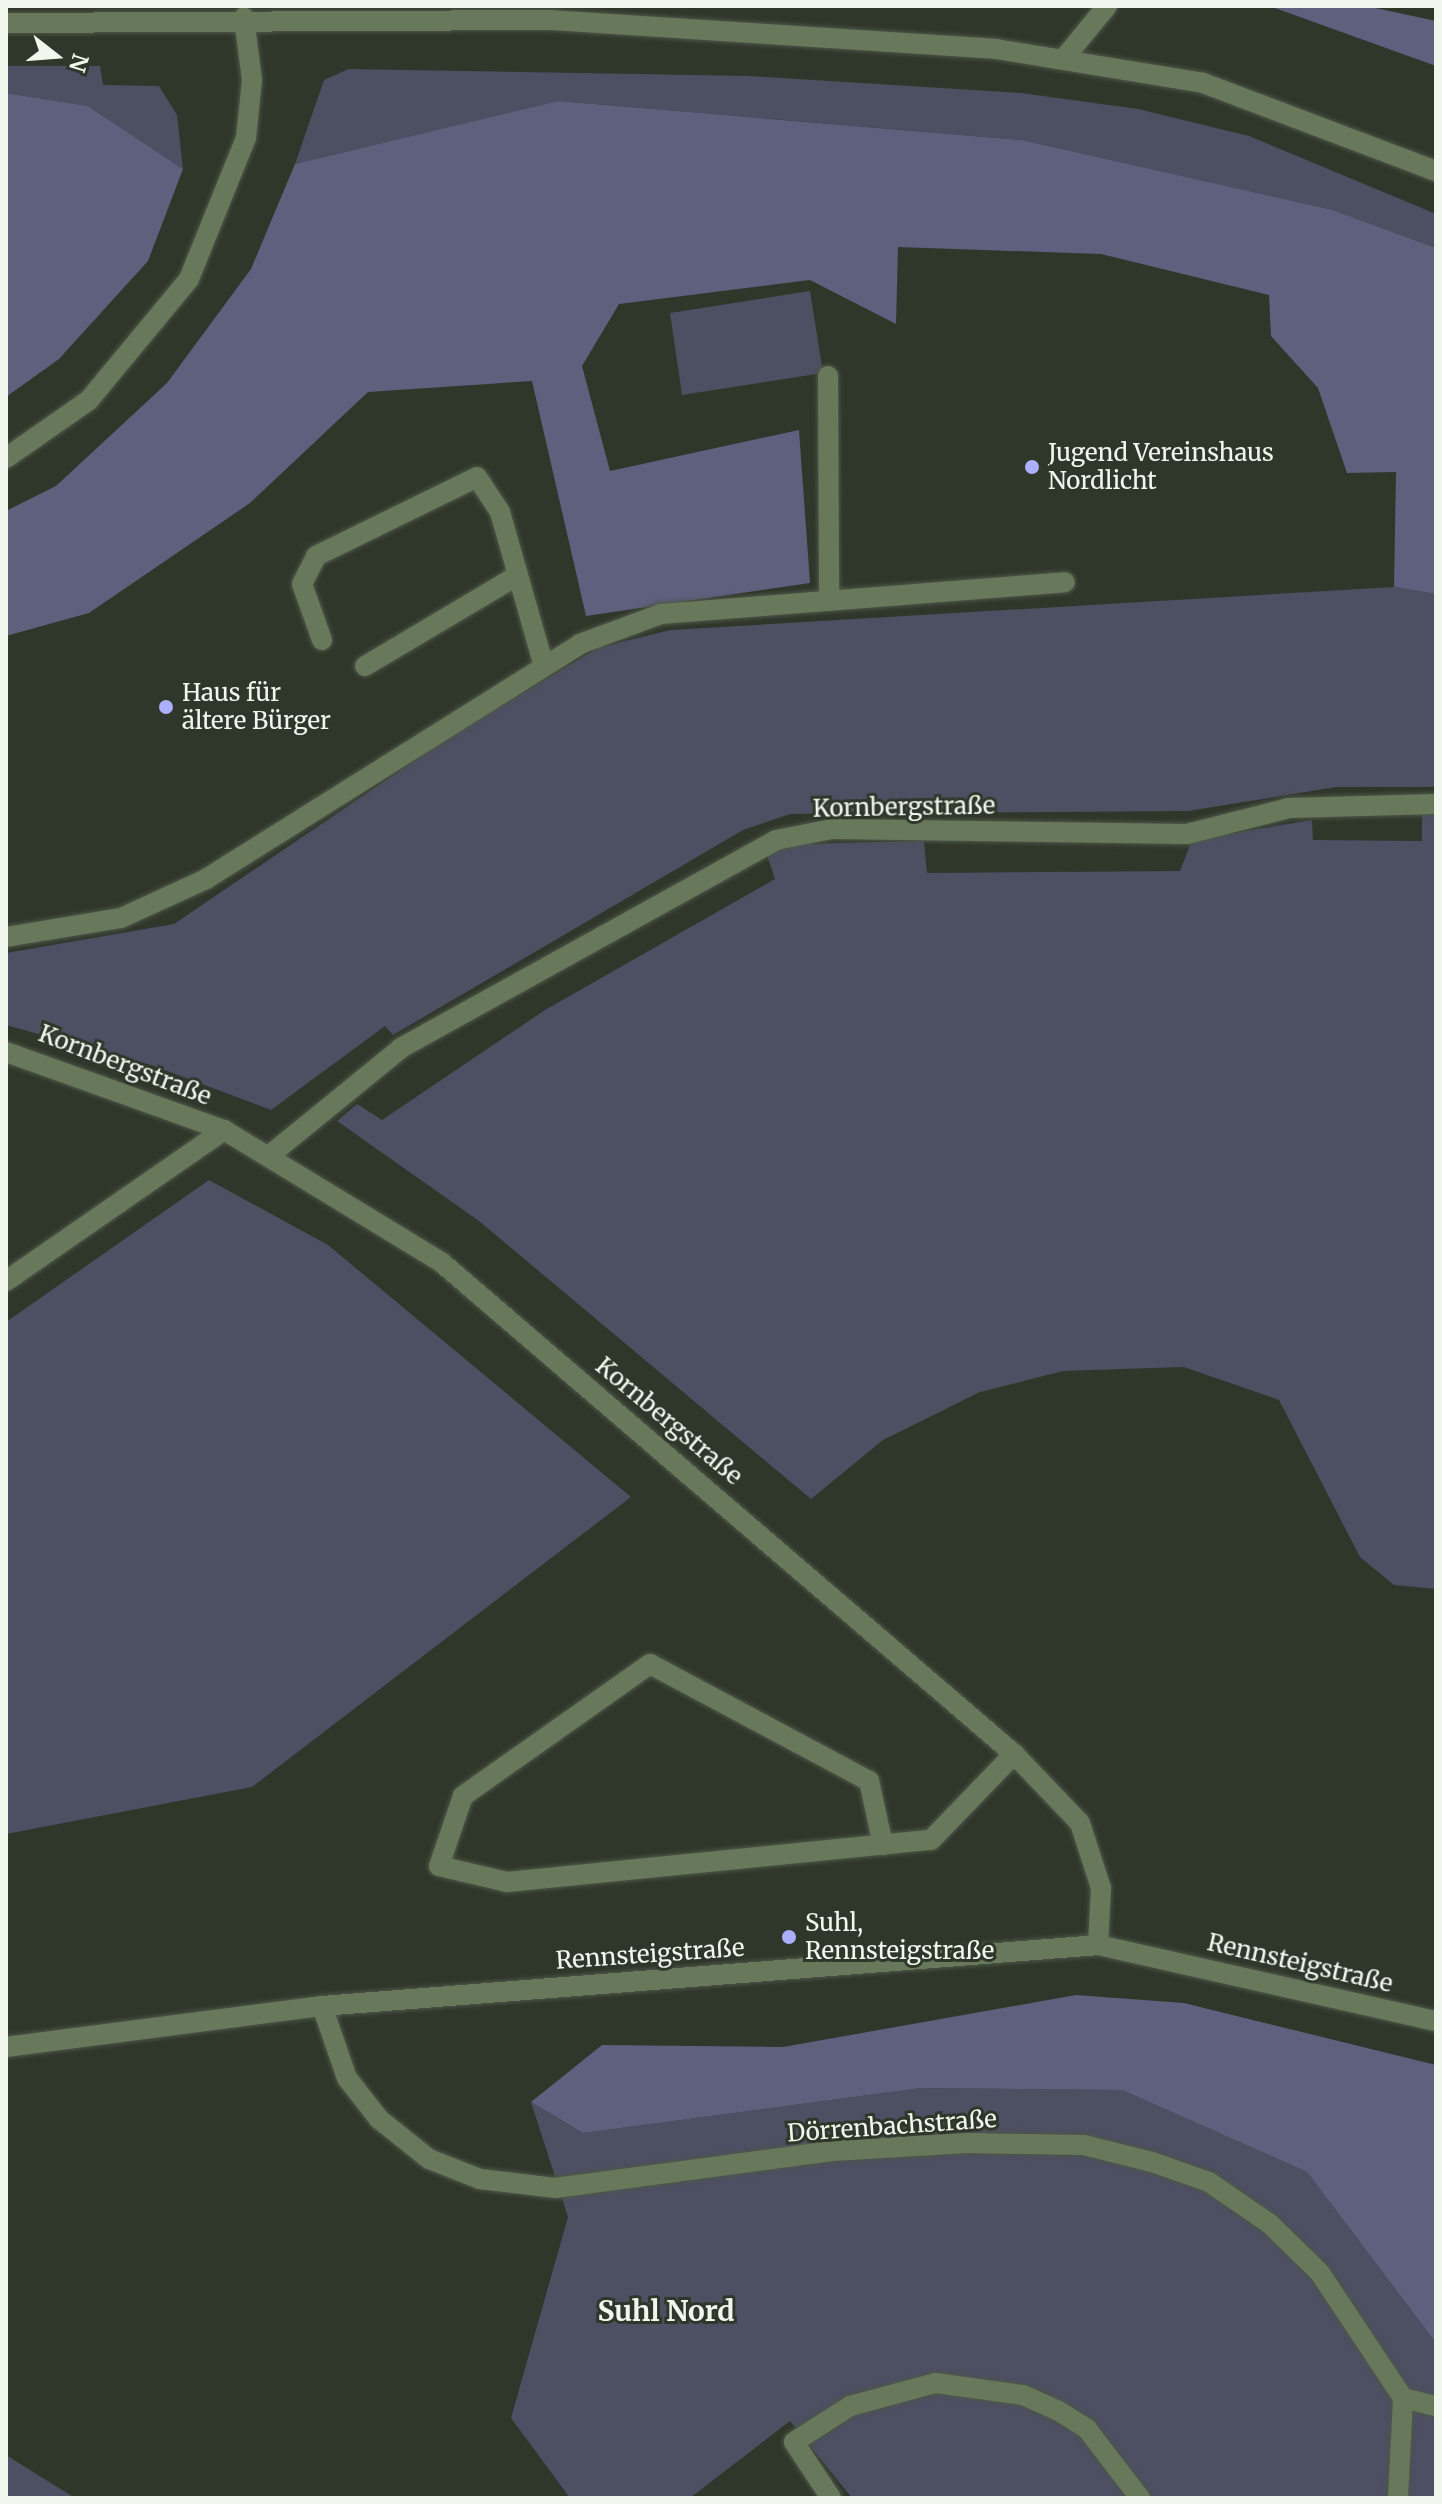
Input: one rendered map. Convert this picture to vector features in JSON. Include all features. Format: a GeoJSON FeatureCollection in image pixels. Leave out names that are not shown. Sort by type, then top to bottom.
{"type":"FeatureCollection","features":[{"type":"Feature","properties":{"kind":"street"},"geometry":{"type":"LineString","coordinates":[[1065,57],[1107,6]]}},
{"type":"Feature","properties":{"kind":"street"},"geometry":{"type":"LineString","coordinates":[[6,458],[89,400],[189,279],[246,138],[252,80],[244,18]]}},
{"type":"Feature","properties":{"kind":"street"},"geometry":{"type":"LineString","coordinates":[[6,23],[244,18],[758,30],[1065,57],[1203,83],[1436,171]]}},
{"type":"Feature","properties":{"kind":"street"},"geometry":{"type":"LineString","coordinates":[[828,376],[829,601]]}},
{"type":"Feature","properties":{"kind":"street"},"geometry":{"type":"LineString","coordinates":[[322,640],[302,584],[316,556],[477,477],[500,512],[544,666]]}},
{"type":"Feature","properties":{"kind":"street"},"geometry":{"type":"LineString","coordinates":[[365,666],[518,575]]}},
{"type":"Feature","properties":{"kind":"street"},"geometry":{"type":"LineString","coordinates":[[6,937],[121,918],[206,879],[544,666],[661,614],[1065,582]]}},
{"type":"Feature","properties":{"kind":"street","name":"Kornbergstraße"},"geometry":{"type":"LineString","coordinates":[[270,1155],[401,1048],[776,840],[832,829],[1187,834],[1289,808],[1436,804]]}},
{"type":"Feature","properties":{"kind":"street","name":"Kornbergstraße"},"geometry":{"type":"LineString","coordinates":[[6,1052],[224,1130],[270,1155],[441,1262],[1014,1754],[1080,1823],[1101,1888],[1098,1945]]}},
{"type":"Feature","properties":{"kind":"street","name":"Kornbergstraße"},"geometry":{"type":"LineString","coordinates":[[6,1281],[224,1130]]}},
{"type":"Feature","properties":{"kind":"street"},"geometry":{"type":"LineString","coordinates":[[883,1845],[869,1781],[650,1664],[463,1796],[439,1866],[507,1882],[883,1845],[931,1840],[1014,1754]]}},
{"type":"Feature","properties":{"kind":"street","name":"Rennsteigstraße"},"geometry":{"type":"LineString","coordinates":[[6,2047],[322,2006],[1098,1945],[1436,2021]]}},
{"type":"Feature","properties":{"kind":"street","name":"Dörrenbachstraße"},"geometry":{"type":"LineString","coordinates":[[322,2006],[347,2078],[379,2119],[429,2159],[480,2179],[555,2188],[833,2151],[968,2143],[1084,2145],[1152,2162],[1209,2182],[1270,2224],[1320,2273],[1403,2398]]}},
{"type":"Feature","properties":{"kind":"street"},"geometry":{"type":"LineString","coordinates":[[831,2498],[794,2442],[850,2406],[936,2383],[1023,2395],[1057,2410],[1087,2429],[1140,2498]]}},
{"type":"Feature","properties":{"kind":"street"},"geometry":{"type":"LineString","coordinates":[[1398,2498],[1403,2398],[1436,2406]]}},
{"type":"Feature","properties":{"kind":"shaded area"},"geometry":{"type":"Polygon","coordinates":[[[1269,6],[1366,6],[1436,21],[1436,66],[1269,6]]]}},
{"type":"Feature","properties":{"kind":"shaded area"},"geometry":{"type":"Polygon","coordinates":[[[6,66],[100,66],[103,85],[159,86],[177,115],[183,169],[88,106],[6,93],[6,66]]]}},
{"type":"Feature","properties":{"kind":"shaded area"},"geometry":{"type":"Polygon","coordinates":[[[349,69],[749,76],[1021,93],[1138,109],[1249,136],[1436,214],[1436,248],[1333,210],[1022,140],[559,101],[295,164],[324,80],[349,69]]]}},
{"type":"Feature","properties":{"kind":"shaded area"},"geometry":{"type":"Polygon","coordinates":[[[6,93],[88,106],[183,169],[148,261],[59,359],[6,397],[6,93]]]}},
{"type":"Feature","properties":{"kind":"shaded area"},"geometry":{"type":"Polygon","coordinates":[[[558,101],[1022,140],[1333,210],[1436,248],[1436,594],[1394,587],[1396,472],[1347,473],[1318,388],[1271,336],[1269,295],[1101,254],[898,247],[896,324],[810,280],[619,304],[582,366],[610,471],[799,430],[810,583],[586,616],[532,381],[368,392],[250,503],[89,613],[6,636],[6,511],[56,486],[167,383],[251,269],[295,164],[558,101]]]}},
{"type":"Feature","properties":{"kind":"shaded area"},"geometry":{"type":"Polygon","coordinates":[[[810,291],[823,373],[682,395],[670,313],[810,291]]]}},
{"type":"Feature","properties":{"kind":"shaded area"},"geometry":{"type":"Polygon","coordinates":[[[1394,587],[1436,594],[1436,787],[1336,787],[1188,811],[790,814],[743,830],[393,1035],[385,1026],[271,1110],[154,1066],[6,1025],[6,953],[174,924],[457,732],[598,648],[670,630],[1394,587]]]}},
{"type":"Feature","properties":{"kind":"shaded area"},"geometry":{"type":"Polygon","coordinates":[[[1422,814],[1436,815],[1436,1589],[1394,1585],[1360,1557],[1279,1400],[1184,1367],[1063,1371],[980,1392],[883,1440],[811,1499],[479,1221],[337,1121],[357,1104],[382,1120],[545,1010],[775,879],[766,852],[802,844],[924,841],[927,873],[1180,871],[1192,840],[1312,820],[1313,840],[1422,841],[1422,814]]]}},
{"type":"Feature","properties":{"kind":"shaded area"},"geometry":{"type":"Polygon","coordinates":[[[209,1180],[328,1245],[631,1497],[252,1787],[6,1834],[6,1322],[209,1180]]]}},
{"type":"Feature","properties":{"kind":"shaded area"},"geometry":{"type":"Polygon","coordinates":[[[1076,1995],[1184,2003],[1436,2065],[1436,2343],[1307,2172],[1122,2090],[921,2088],[583,2133],[531,2102],[602,2045],[783,2047],[1076,1995]]]}},
{"type":"Feature","properties":{"kind":"shaded area"},"geometry":{"type":"Polygon","coordinates":[[[921,2088],[1122,2090],[1307,2172],[1436,2343],[1436,2498],[852,2498],[790,2421],[690,2498],[570,2498],[511,2418],[568,2217],[531,2102],[583,2133],[921,2088]]]}},
{"type":"Feature","properties":{"kind":"shaded area"},"geometry":{"type":"Polygon","coordinates":[[[6,2455],[75,2498],[6,2498],[6,2455]]]}},
{"type":"Feature","properties":{"kind":"place","name":"Jugend Vereinshaus Nordlicht"},"geometry":{"type":"Point","coordinates":[1032,467]}},
{"type":"Feature","properties":{"kind":"place","name":"Haus für ältere Bürger"},"geometry":{"type":"Point","coordinates":[166,707]}},
{"type":"Feature","properties":{"kind":"place","name":"Suhl, Rennsteigstraße"},"geometry":{"type":"Point","coordinates":[789,1937]}},
{"type":"Feature","properties":{"kind":"district","name":"Suhl Nord"},"geometry":{"type":"Point","coordinates":[666,2311]}}]}
